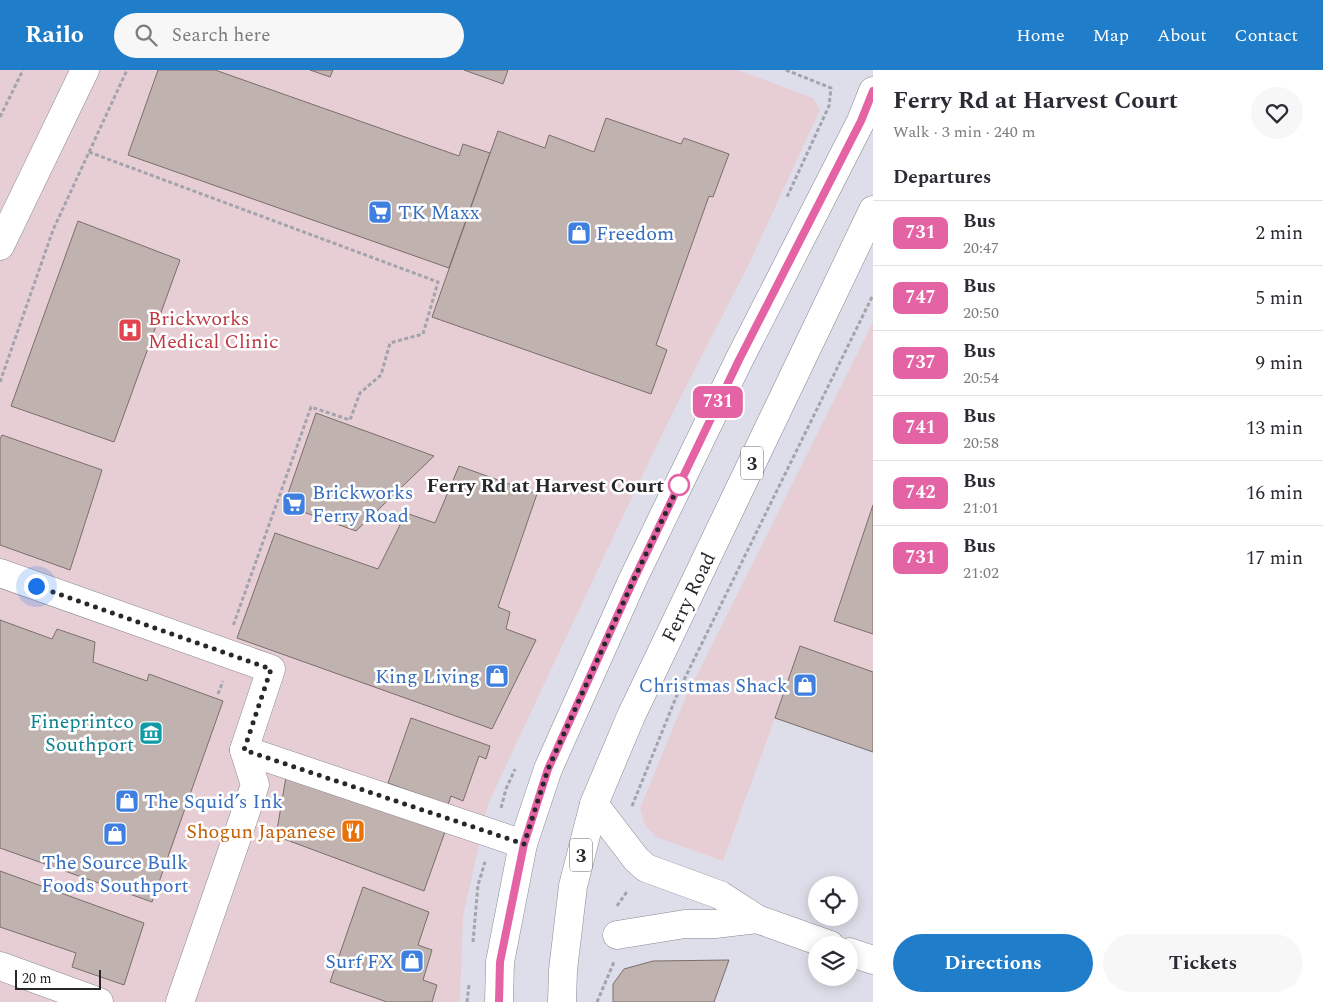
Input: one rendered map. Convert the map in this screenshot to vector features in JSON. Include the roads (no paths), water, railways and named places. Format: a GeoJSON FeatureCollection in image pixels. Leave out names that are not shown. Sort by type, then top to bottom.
{"type":"FeatureCollection","features":[{"type":"Feature","properties":{"kind":"main road"},"geometry":{"type":"LineString","coordinates":[[0,246],[85,70]]}},
{"type":"Feature","properties":{"kind":"main road"},"geometry":{"type":"LineString","coordinates":[[499,1002],[500,962],[524,844],[548,769],[634,579],[739,360],[861,121],[873,91]]}},
{"type":"Feature","properties":{"kind":"main road","name":"Ferry Road"},"geometry":{"type":"LineString","coordinates":[[562,1002],[563,970],[572,886],[594,804],[631,716],[873,210]]}},
{"type":"Feature","properties":{"kind":"main road"},"geometry":{"type":"LineString","coordinates":[[0,573],[271,669],[244,750],[255,785],[180,1002]]}},
{"type":"Feature","properties":{"kind":"main road"},"geometry":{"type":"LineString","coordinates":[[244,750],[524,844]]}},
{"type":"Feature","properties":{"kind":"main road"},"geometry":{"type":"LineString","coordinates":[[594,804],[636,859],[646,868],[720,895],[757,919],[808,937]]}},
{"type":"Feature","properties":{"kind":"main road"},"geometry":{"type":"LineString","coordinates":[[616,935],[685,924],[715,924],[757,919]]}},
{"type":"Feature","properties":{"kind":"main road"},"geometry":{"type":"LineString","coordinates":[[858,955],[873,960]]}},
{"type":"Feature","properties":{"kind":"main road"},"geometry":{"type":"LineString","coordinates":[[0,966],[100,1002]]}},
{"type":"Feature","properties":{"kind":"place","name":"TK Maxx"},"geometry":{"type":"Point","coordinates":[380,212]}},
{"type":"Feature","properties":{"kind":"place","name":"Freedom"},"geometry":{"type":"Point","coordinates":[579,233]}},
{"type":"Feature","properties":{"kind":"place","name":"Brickworks Medical Clinic"},"geometry":{"type":"Point","coordinates":[130,330]}},
{"type":"Feature","properties":{"kind":"place","name":"Ferry Rd at Harvest Court"},"geometry":{"type":"Point","coordinates":[679,485]}},
{"type":"Feature","properties":{"kind":"place","name":"Brickworks Ferry Road"},"geometry":{"type":"Point","coordinates":[294,504]}},
{"type":"Feature","properties":{"kind":"place","name":"King Living"},"geometry":{"type":"Point","coordinates":[497,676]}},
{"type":"Feature","properties":{"kind":"place","name":"Christmas Shack"},"geometry":{"type":"Point","coordinates":[805,685]}},
{"type":"Feature","properties":{"kind":"place","name":"Fineprintco Southport"},"geometry":{"type":"Point","coordinates":[151,733]}},
{"type":"Feature","properties":{"kind":"place","name":"The Squid’s Ink"},"geometry":{"type":"Point","coordinates":[127,801]}},
{"type":"Feature","properties":{"kind":"place","name":"Shogun Japanese"},"geometry":{"type":"Point","coordinates":[353,831]}},
{"type":"Feature","properties":{"kind":"place","name":"The Source Bulk Foods Southport"},"geometry":{"type":"Point","coordinates":[115,834]}},
{"type":"Feature","properties":{"kind":"place","name":"Surf FX"},"geometry":{"type":"Point","coordinates":[412,961]}}]}
